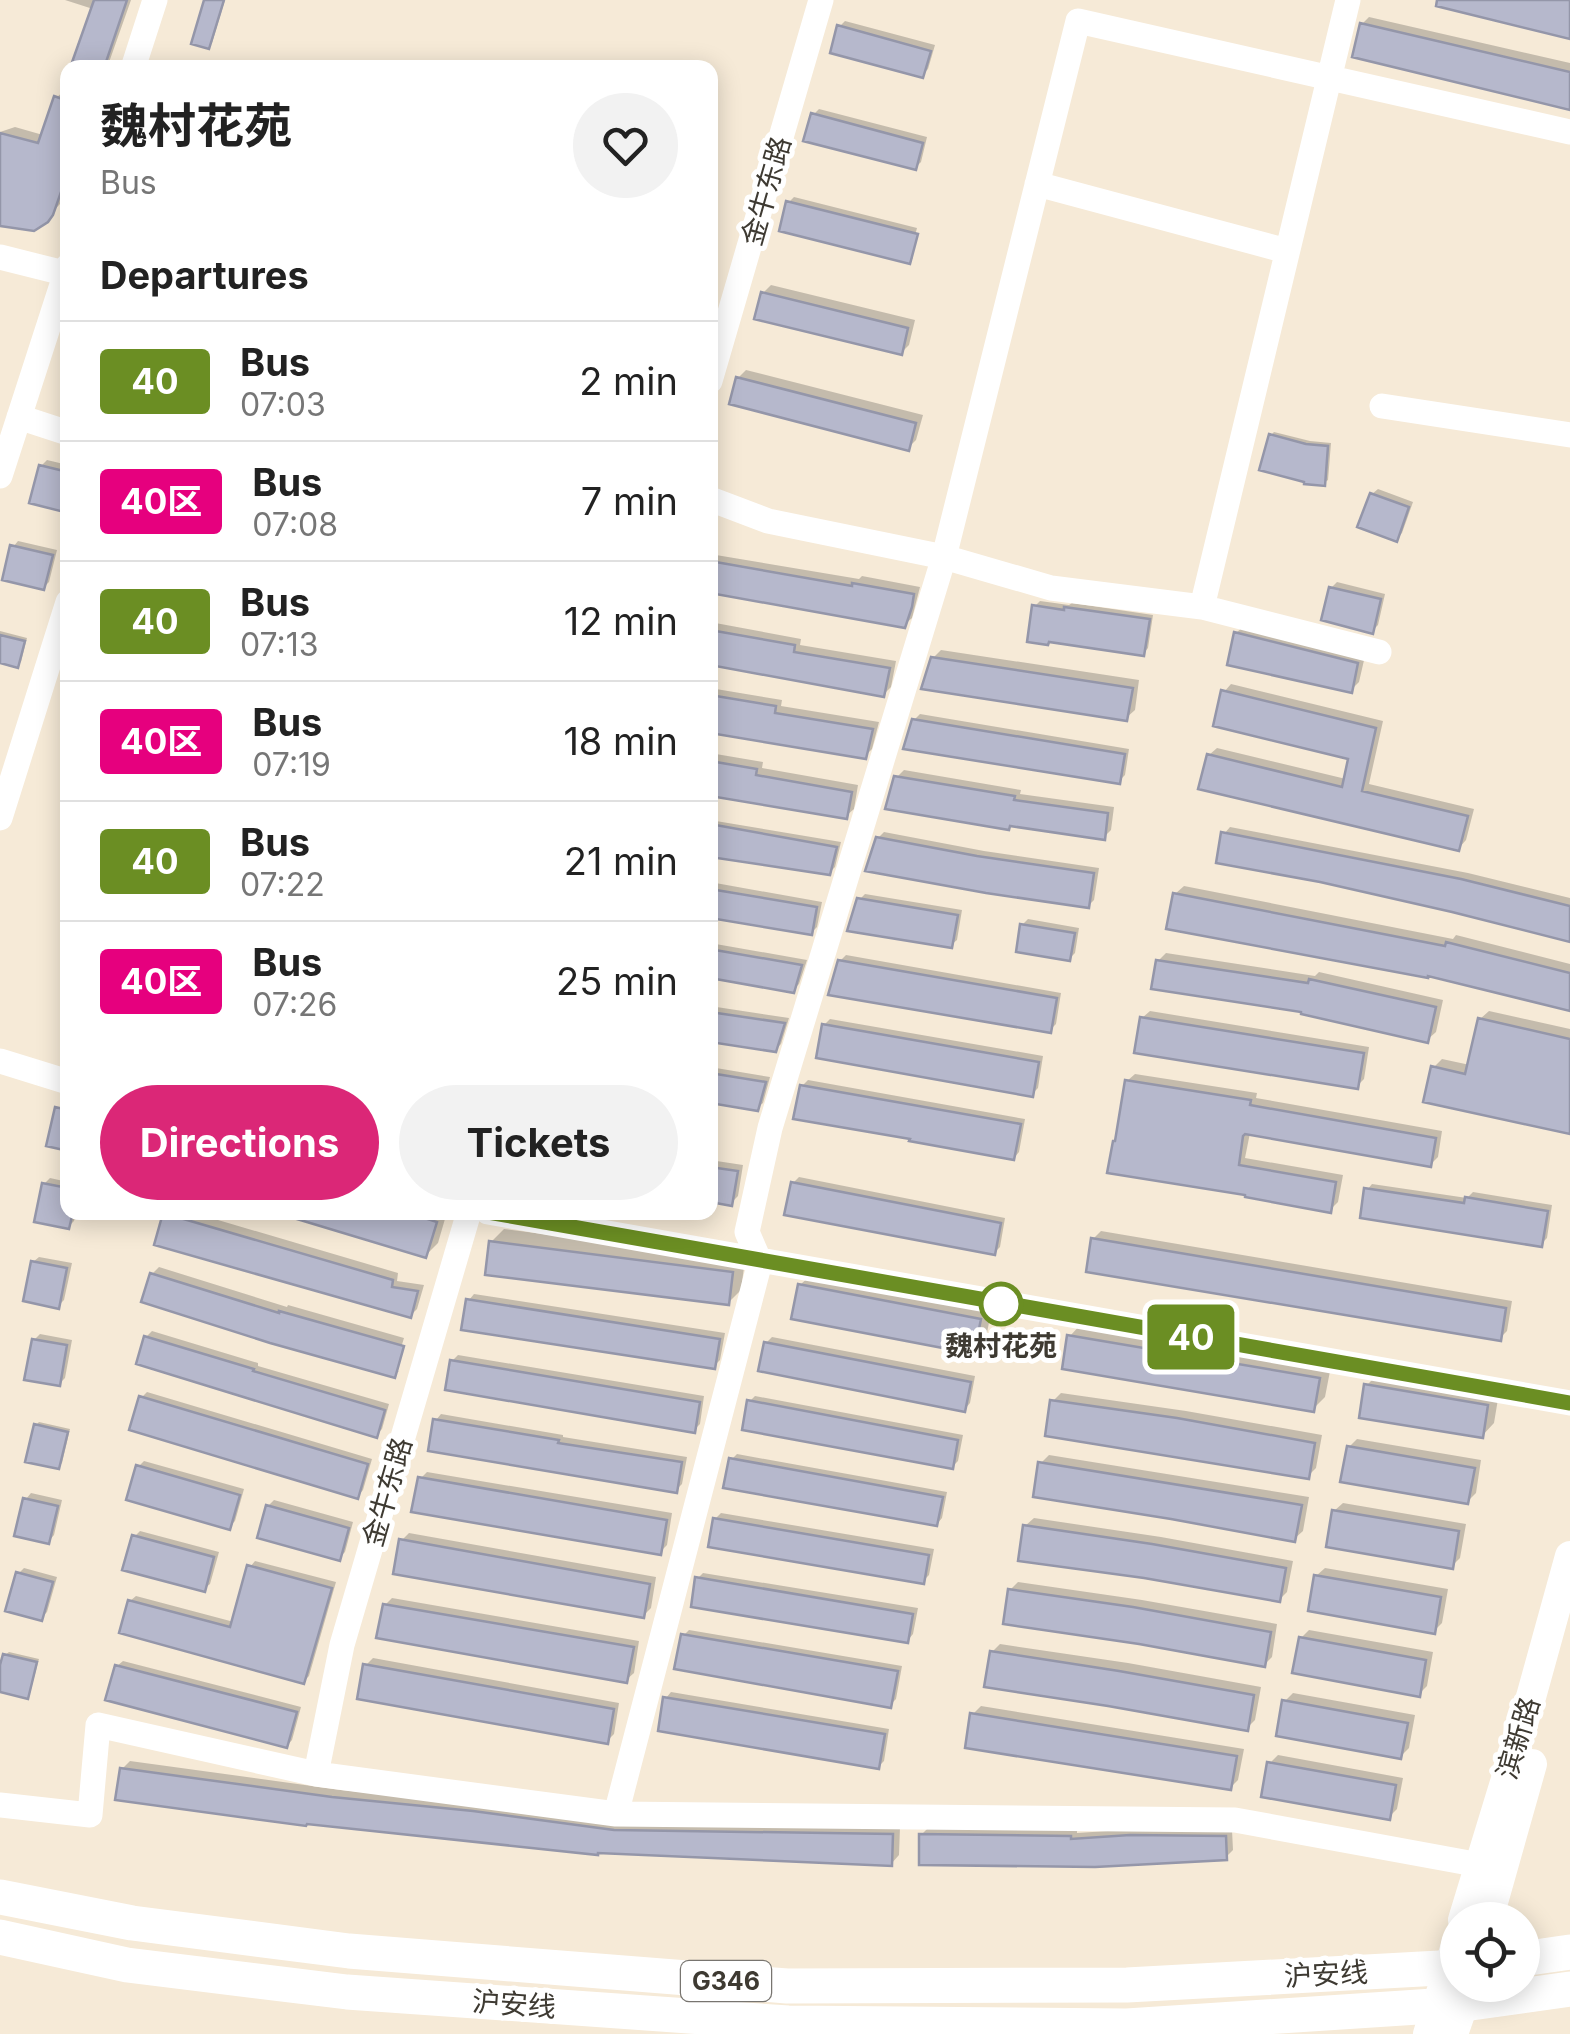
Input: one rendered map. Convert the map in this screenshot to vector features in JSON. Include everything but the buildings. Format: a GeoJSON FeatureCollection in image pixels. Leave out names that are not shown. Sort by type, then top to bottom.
{"type":"FeatureCollection","features":[{"type":"Feature","properties":{"kind":"highway","name":"沪安线"},"geometry":{"type":"LineString","coordinates":[[0,1897],[132,1923],[349,1951],[788,1986],[1127,1985],[1440,1992]]}},
{"type":"Feature","properties":{"kind":"highway","name":"沪安线"},"geometry":{"type":"LineString","coordinates":[[0,1937],[127,1965],[347,1992],[788,2023],[1126,2026],[1440,1993]]}},
{"type":"Feature","properties":{"kind":"highway"},"geometry":{"type":"LineString","coordinates":[[1540,1956],[1570,1952]]}},
{"type":"Feature","properties":{"kind":"highway","name":"沪安线"},"geometry":{"type":"LineString","coordinates":[[1540,1991],[1570,1990]]}},
{"type":"Feature","properties":{"kind":"main road","name":"滨新路"},"geometry":{"type":"LineString","coordinates":[[1469,1902],[1570,1556]]}},
{"type":"Feature","properties":{"kind":"main road","name":"滨新路"},"geometry":{"type":"LineString","coordinates":[[1493,1902],[1570,1623]]}},
{"type":"Feature","properties":{"kind":"street"},"geometry":{"type":"LineString","coordinates":[[136,60],[155,0]]}},
{"type":"Feature","properties":{"kind":"street","name":"金牛东路"},"geometry":{"type":"LineString","coordinates":[[718,354],[821,0]]}},
{"type":"Feature","properties":{"kind":"street"},"geometry":{"type":"LineString","coordinates":[[1202,608],[1348,0]]}},
{"type":"Feature","properties":{"kind":"street"},"geometry":{"type":"LineString","coordinates":[[616,1814],[760,1262],[747,1232],[770,1128],[944,557],[1078,21],[1570,132]]}},
{"type":"Feature","properties":{"kind":"street"},"geometry":{"type":"LineString","coordinates":[[1038,184],[1287,251]]}},
{"type":"Feature","properties":{"kind":"street"},"geometry":{"type":"LineString","coordinates":[[0,257],[60,270]]}},
{"type":"Feature","properties":{"kind":"street"},"geometry":{"type":"LineString","coordinates":[[0,476],[60,292]]}},
{"type":"Feature","properties":{"kind":"street"},"geometry":{"type":"LineString","coordinates":[[1382,406],[1570,435]]}},
{"type":"Feature","properties":{"kind":"street"},"geometry":{"type":"LineString","coordinates":[[19,417],[60,430]]}},
{"type":"Feature","properties":{"kind":"street"},"geometry":{"type":"LineString","coordinates":[[718,501],[768,521],[944,557],[1050,588],[1202,608],[1379,652]]}},
{"type":"Feature","properties":{"kind":"street"},"geometry":{"type":"LineString","coordinates":[[0,818],[60,627]]}},
{"type":"Feature","properties":{"kind":"street"},"geometry":{"type":"LineString","coordinates":[[0,1060],[60,1079]]}},
{"type":"Feature","properties":{"kind":"street","name":"金牛东路"},"geometry":{"type":"LineString","coordinates":[[316,1774],[342,1644],[467,1220]]}},
{"type":"Feature","properties":{"kind":"street"},"geometry":{"type":"LineString","coordinates":[[532,1220],[1570,1403]]}},
{"type":"Feature","properties":{"kind":"street"},"geometry":{"type":"LineString","coordinates":[[0,1805],[90,1815],[98,1725],[316,1774],[616,1814],[1235,1820],[1480,1865]]}},
{"type":"Feature","properties":{"kind":"bus line","name":"40"},"geometry":{"type":"LineString","coordinates":[[532,1220],[1570,1403]]}},
{"type":"Feature","properties":{"kind":"place","name":"魏村花苑"},"geometry":{"type":"Point","coordinates":[1001,1304]}}]}
